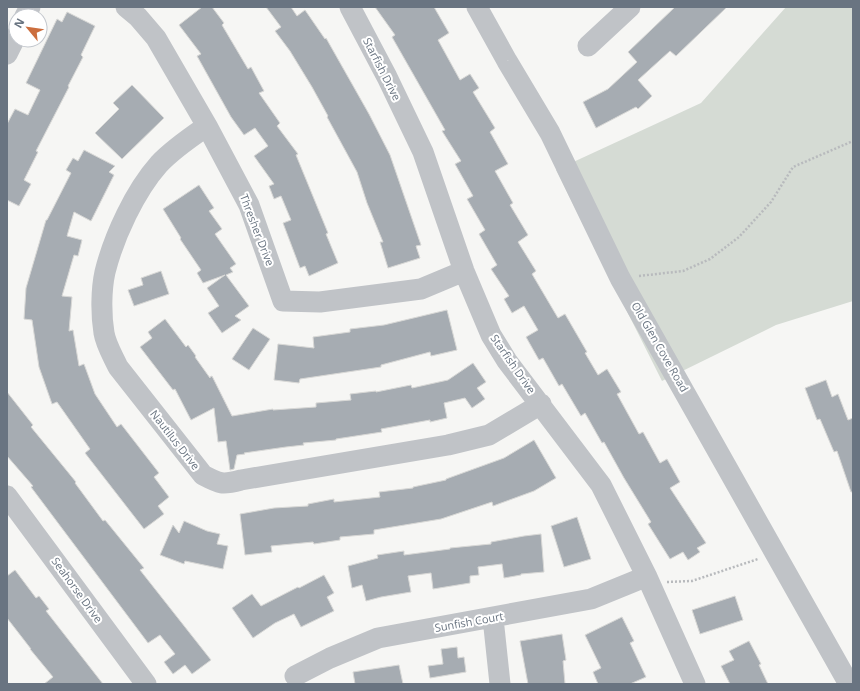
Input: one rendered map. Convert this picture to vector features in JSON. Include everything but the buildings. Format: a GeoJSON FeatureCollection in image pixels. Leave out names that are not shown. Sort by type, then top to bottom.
{"type":"FeatureCollection","features":[{"type":"Feature","properties":{"kind":"street","name":"Thresher Drive"},"geometry":{"type":"LineString","coordinates":[[126,7],[138,17],[156,38],[207,126],[249,205],[283,301],[320,302],[421,289],[464,271]]}},
{"type":"Feature","properties":{"kind":"street","name":"Starfish Drive"},"geometry":{"type":"LineString","coordinates":[[350,7],[387,77],[423,152],[464,271],[492,335],[508,361],[601,486],[647,577],[695,684]]}},
{"type":"Feature","properties":{"kind":"street","name":"Old Glen Cove Road"},"geometry":{"type":"LineString","coordinates":[[477,7],[550,133],[620,278],[850,684]]}},
{"type":"Feature","properties":{"kind":"street"},"geometry":{"type":"LineString","coordinates":[[588,46],[630,7]]}},
{"type":"Feature","properties":{"kind":"street","name":"Nautilus Drive"},"geometry":{"type":"LineString","coordinates":[[207,126],[186,141],[160,163],[145,181],[116,239],[105,273],[102,308],[104,334],[109,349],[118,367],[203,475],[217,482],[226,484],[241,480],[448,445],[489,435],[541,404]]}},
{"type":"Feature","properties":{"kind":"street","name":"Seahorse Drive"},"geometry":{"type":"LineString","coordinates":[[7,496],[146,684]]}},
{"type":"Feature","properties":{"kind":"street","name":"Sunfish Court"},"geometry":{"type":"LineString","coordinates":[[295,676],[330,658],[378,638],[591,599],[647,577]]}},
{"type":"Feature","properties":{"kind":"street"},"geometry":{"type":"LineString","coordinates":[[493,618],[500,684]]}},
{"type":"Feature","properties":{"kind":"path"},"geometry":{"type":"LineString","coordinates":[[620,278],[683,271],[710,258],[740,237],[771,202],[793,167],[853,140]]}},
{"type":"Feature","properties":{"kind":"path"},"geometry":{"type":"LineString","coordinates":[[647,577],[665,582],[692,581],[775,554]]}},
{"type":"Feature","properties":{"kind":"shaded area"},"geometry":{"type":"Polygon","coordinates":[[[786,7],[853,7],[853,301],[776,325],[662,381],[556,170],[701,103],[786,7]]]}}]}
